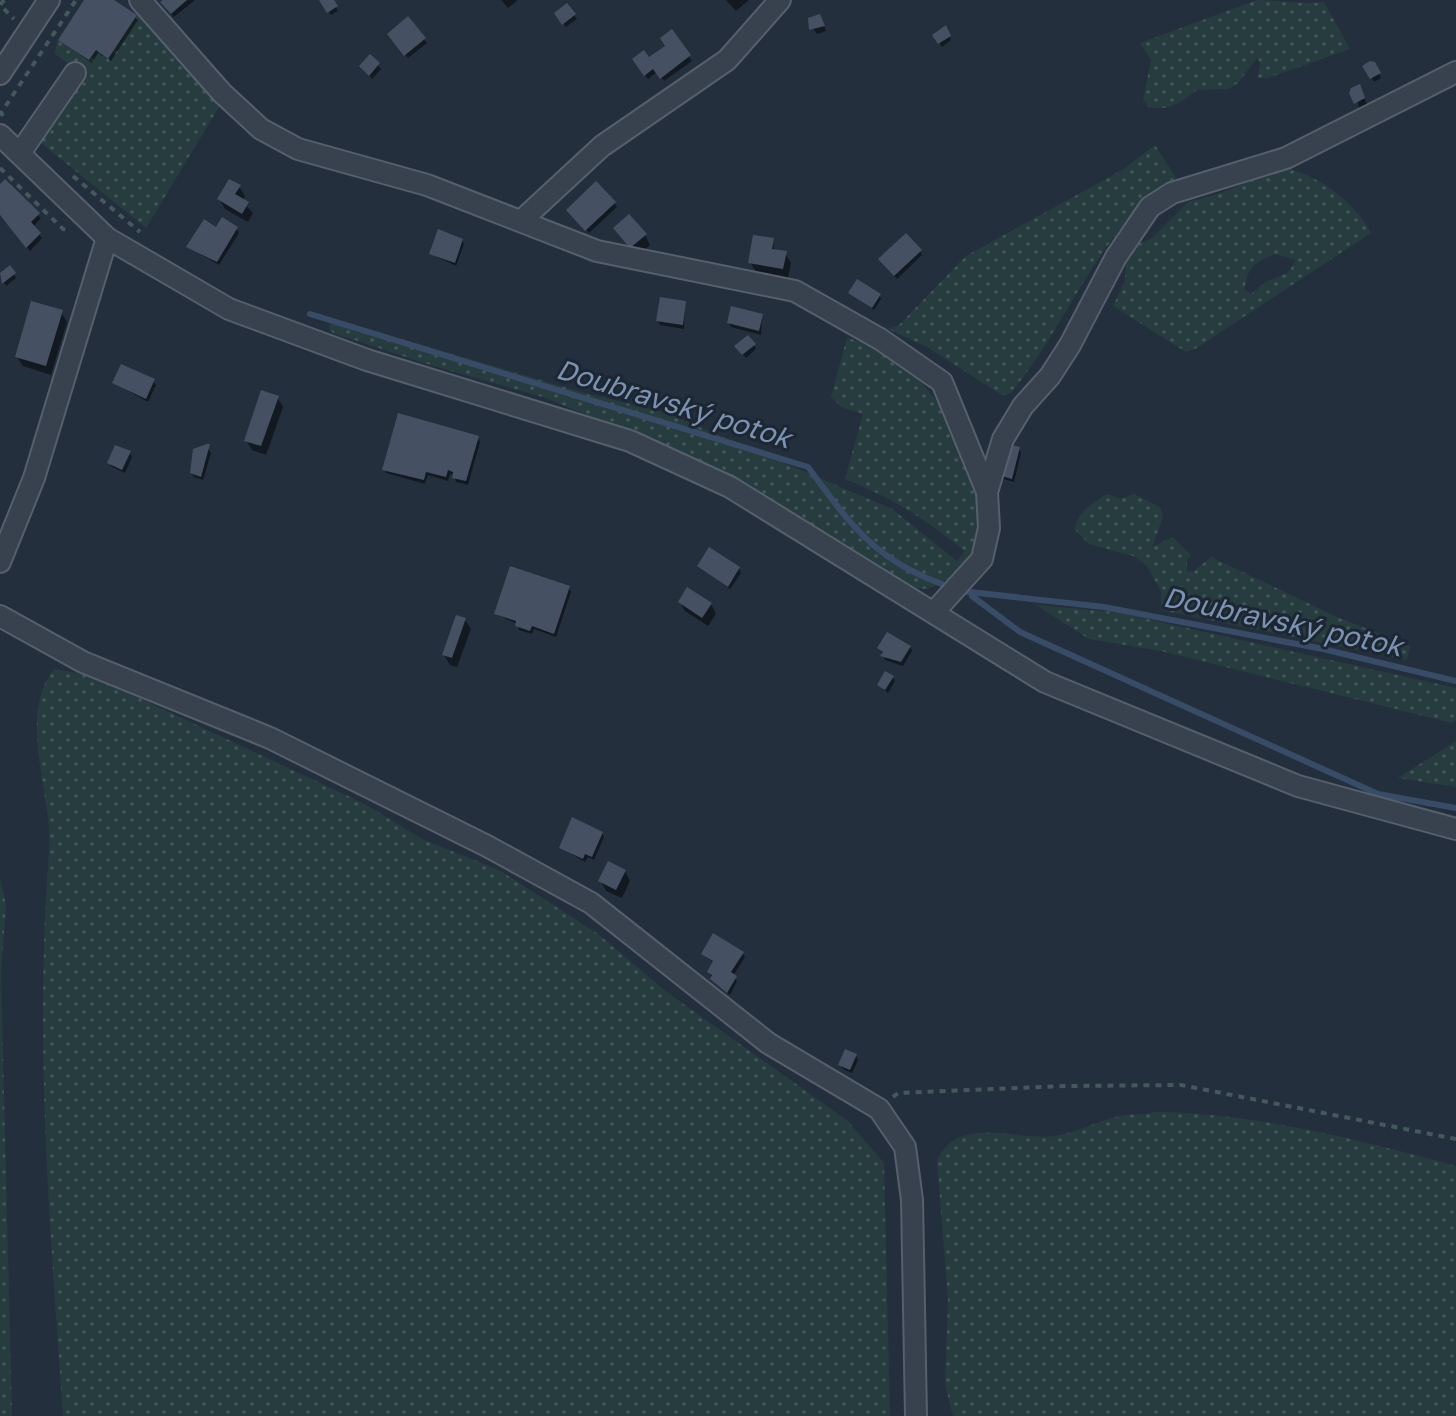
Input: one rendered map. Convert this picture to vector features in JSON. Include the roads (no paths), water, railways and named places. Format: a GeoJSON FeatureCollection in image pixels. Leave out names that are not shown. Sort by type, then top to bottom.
{"type":"FeatureCollection","features":[{"type":"Feature","properties":{"kind":"street"},"geometry":{"type":"LineString","coordinates":[[0,74],[49,0]]}},
{"type":"Feature","properties":{"kind":"street"},"geometry":{"type":"LineString","coordinates":[[140,0],[222,93],[261,129],[332,161],[427,185],[597,251],[795,291],[880,339],[942,382],[987,492],[989,528],[982,559],[934,612]]}},
{"type":"Feature","properties":{"kind":"street"},"geometry":{"type":"LineString","coordinates":[[522,220],[602,146],[727,60],[780,0]]}},
{"type":"Feature","properties":{"kind":"street"},"geometry":{"type":"LineString","coordinates":[[987,492],[1003,439],[1023,406],[1050,376],[1070,345],[1116,257],[1150,207],[1172,193],[1286,158],[1456,72]]}},
{"type":"Feature","properties":{"kind":"street"},"geometry":{"type":"LineString","coordinates":[[20,153],[75,73]]}},
{"type":"Feature","properties":{"kind":"street"},"geometry":{"type":"LineString","coordinates":[[1,136],[107,238],[229,309],[367,360],[644,448],[730,487],[1045,682],[1298,786],[1456,829]]}},
{"type":"Feature","properties":{"kind":"street"},"geometry":{"type":"LineString","coordinates":[[0,562],[34,478],[107,238]]}},
{"type":"Feature","properties":{"kind":"street"},"geometry":{"type":"LineString","coordinates":[[0,616],[83,662],[270,738],[487,846],[591,903],[768,1043],[879,1109],[905,1147],[912,1200],[916,1416]]}},
{"type":"Feature","properties":{"kind":"waterway","name":"Doubravský potok"},"geometry":{"type":"LineString","coordinates":[[310,314],[808,467],[838,508],[884,554],[924,577],[950,587]]}},
{"type":"Feature","properties":{"kind":"waterway","name":"Doubravský potok"},"geometry":{"type":"LineString","coordinates":[[961,591],[1104,607],[1323,649],[1456,681]]}},
{"type":"Feature","properties":{"kind":"waterway"},"geometry":{"type":"LineString","coordinates":[[972,596],[1020,632],[1378,794],[1456,808]]}}]}
